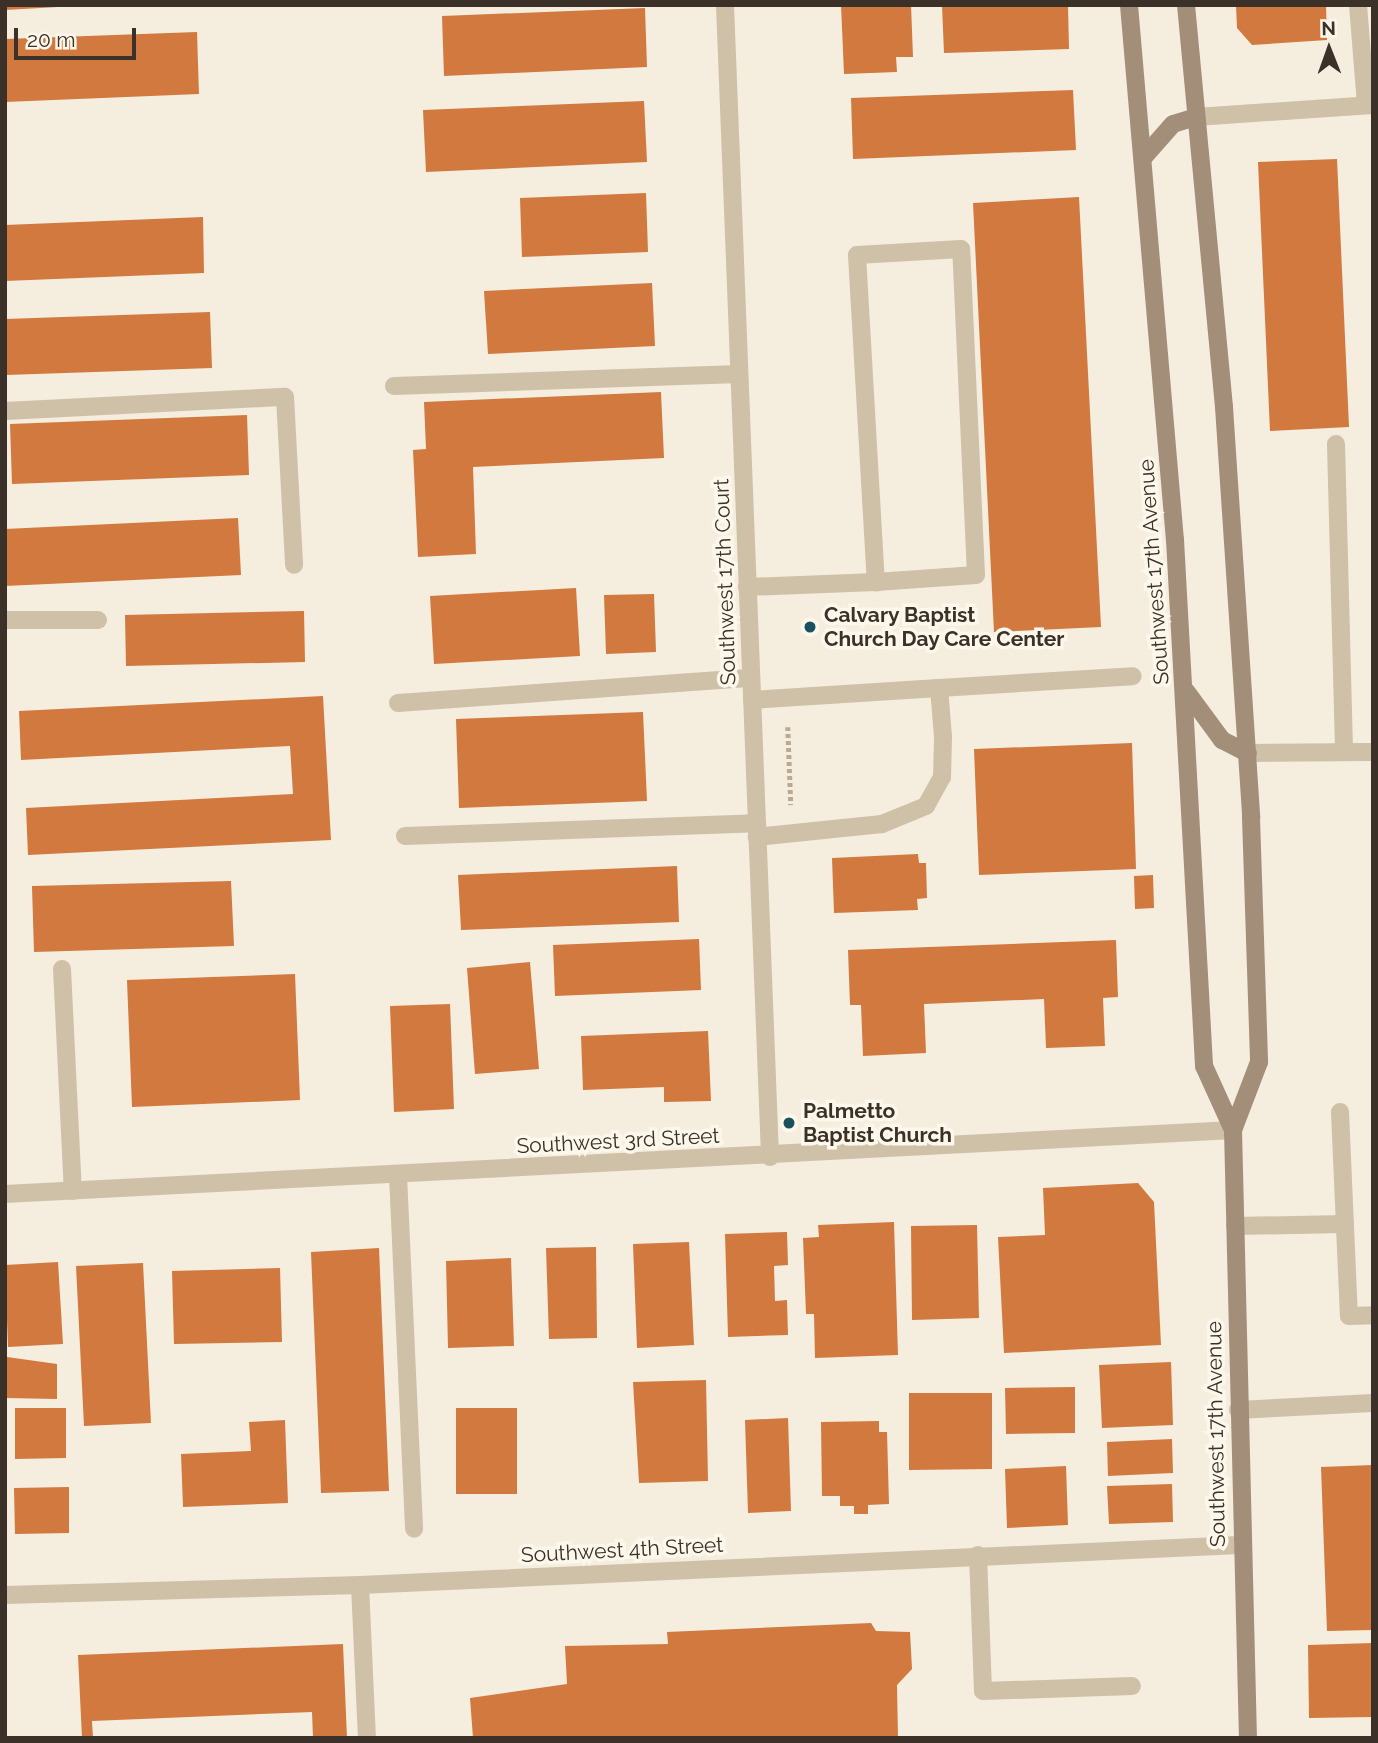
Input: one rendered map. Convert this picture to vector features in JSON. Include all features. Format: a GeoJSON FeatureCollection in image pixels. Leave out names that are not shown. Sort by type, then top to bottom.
{"type":"FeatureCollection","features":[{"type":"Feature","properties":{"kind":"main road","name":"Southwest 17th Avenue"},"geometry":{"type":"LineString","coordinates":[[1129,5],[1186,691],[1204,1066],[1233,1130]]}},
{"type":"Feature","properties":{"kind":"main road","name":"Southwest 17th Avenue"},"geometry":{"type":"LineString","coordinates":[[1186,5],[1224,407],[1248,753],[1259,1062],[1233,1130],[1240,1545],[1248,1738]]}},
{"type":"Feature","properties":{"kind":"main road"},"geometry":{"type":"LineString","coordinates":[[1143,158],[1173,124],[1196,117]]}},
{"type":"Feature","properties":{"kind":"main road"},"geometry":{"type":"LineString","coordinates":[[1186,691],[1222,740],[1248,753]]}},
{"type":"Feature","properties":{"kind":"street","name":"Southwest 17th Court"},"geometry":{"type":"LineString","coordinates":[[725,5],[770,1157]]}},
{"type":"Feature","properties":{"kind":"street"},"geometry":{"type":"LineString","coordinates":[[1196,117],[1369,105],[1358,5]]}},
{"type":"Feature","properties":{"kind":"street"},"geometry":{"type":"LineString","coordinates":[[747,587],[876,582],[976,575],[961,249],[857,255],[876,582]]}},
{"type":"Feature","properties":{"kind":"street"},"geometry":{"type":"LineString","coordinates":[[394,386],[740,374]]}},
{"type":"Feature","properties":{"kind":"street"},"geometry":{"type":"LineString","coordinates":[[5,411],[285,397],[294,565]]}},
{"type":"Feature","properties":{"kind":"street"},"geometry":{"type":"LineString","coordinates":[[1336,444],[1344,752]]}},
{"type":"Feature","properties":{"kind":"street"},"geometry":{"type":"LineString","coordinates":[[5,620],[98,620]]}},
{"type":"Feature","properties":{"kind":"street"},"geometry":{"type":"LineString","coordinates":[[752,700],[1133,676]]}},
{"type":"Feature","properties":{"kind":"street"},"geometry":{"type":"LineString","coordinates":[[398,703],[751,678]]}},
{"type":"Feature","properties":{"kind":"street"},"geometry":{"type":"LineString","coordinates":[[405,836],[757,830],[795,835],[882,824],[926,806],[942,777],[939,688]]}},
{"type":"Feature","properties":{"kind":"street"},"geometry":{"type":"LineString","coordinates":[[1248,753],[1373,751]]}},
{"type":"Feature","properties":{"kind":"street"},"geometry":{"type":"LineString","coordinates":[[62,969],[73,1191]]}},
{"type":"Feature","properties":{"kind":"street"},"geometry":{"type":"LineString","coordinates":[[1340,1112],[1349,1316],[1373,1315]]}},
{"type":"Feature","properties":{"kind":"street","name":"Southwest 3rd Street"},"geometry":{"type":"LineString","coordinates":[[5,1194],[770,1157],[1233,1130]]}},
{"type":"Feature","properties":{"kind":"street"},"geometry":{"type":"LineString","coordinates":[[398,1175],[414,1530]]}},
{"type":"Feature","properties":{"kind":"street"},"geometry":{"type":"LineString","coordinates":[[1235,1226],[1345,1224]]}},
{"type":"Feature","properties":{"kind":"street"},"geometry":{"type":"LineString","coordinates":[[1238,1410],[1373,1403]]}},
{"type":"Feature","properties":{"kind":"street","name":"Southwest 4th Street"},"geometry":{"type":"LineString","coordinates":[[5,1595],[360,1585],[1240,1545]]}},
{"type":"Feature","properties":{"kind":"street"},"geometry":{"type":"LineString","coordinates":[[978,1555],[983,1691],[1132,1686]]}},
{"type":"Feature","properties":{"kind":"street"},"geometry":{"type":"LineString","coordinates":[[360,1585],[367,1738]]}},
{"type":"Feature","properties":{"kind":"path"},"geometry":{"type":"LineString","coordinates":[[788,722],[795,835]]}},
{"type":"Feature","properties":{"kind":"building"},"geometry":{"type":"Polygon","coordinates":[[[5,5],[58,5],[58,7],[5,10],[5,5]]]}},
{"type":"Feature","properties":{"kind":"building"},"geometry":{"type":"Polygon","coordinates":[[[841,5],[911,5],[913,57],[896,57],[897,72],[844,74],[841,5]]]}},
{"type":"Feature","properties":{"kind":"building"},"geometry":{"type":"Polygon","coordinates":[[[942,5],[1068,5],[1069,49],[944,53],[942,5]]]}},
{"type":"Feature","properties":{"kind":"building"},"geometry":{"type":"Polygon","coordinates":[[[1236,5],[1326,5],[1327,40],[1252,45],[1237,28],[1236,5]]]}},
{"type":"Feature","properties":{"kind":"building"},"geometry":{"type":"Polygon","coordinates":[[[645,8],[647,67],[444,76],[442,16],[645,8]]]}},
{"type":"Feature","properties":{"kind":"building"},"geometry":{"type":"Polygon","coordinates":[[[197,32],[199,94],[5,102],[5,39],[197,32]]]}},
{"type":"Feature","properties":{"kind":"building"},"geometry":{"type":"Polygon","coordinates":[[[1073,90],[1076,150],[853,159],[851,98],[1073,90]]]}},
{"type":"Feature","properties":{"kind":"building"},"geometry":{"type":"Polygon","coordinates":[[[644,101],[647,162],[426,172],[423,110],[644,101]]]}},
{"type":"Feature","properties":{"kind":"building"},"geometry":{"type":"Polygon","coordinates":[[[1337,159],[1349,427],[1270,431],[1258,162],[1337,159]]]}},
{"type":"Feature","properties":{"kind":"building"},"geometry":{"type":"Polygon","coordinates":[[[646,193],[648,252],[522,257],[520,198],[646,193]]]}},
{"type":"Feature","properties":{"kind":"building"},"geometry":{"type":"Polygon","coordinates":[[[1079,197],[1101,627],[994,632],[973,203],[1079,197]]]}},
{"type":"Feature","properties":{"kind":"building"},"geometry":{"type":"Polygon","coordinates":[[[203,217],[204,273],[5,281],[5,225],[203,217]]]}},
{"type":"Feature","properties":{"kind":"building"},"geometry":{"type":"Polygon","coordinates":[[[652,283],[655,346],[488,354],[484,291],[652,283]]]}},
{"type":"Feature","properties":{"kind":"building"},"geometry":{"type":"Polygon","coordinates":[[[210,312],[212,368],[6,375],[5,319],[210,312]]]}},
{"type":"Feature","properties":{"kind":"building"},"geometry":{"type":"Polygon","coordinates":[[[661,392],[664,458],[473,467],[476,554],[418,557],[413,450],[426,449],[424,402],[661,392]]]}},
{"type":"Feature","properties":{"kind":"building"},"geometry":{"type":"Polygon","coordinates":[[[247,415],[249,475],[12,484],[10,424],[247,415]]]}},
{"type":"Feature","properties":{"kind":"building"},"geometry":{"type":"Polygon","coordinates":[[[238,518],[241,575],[5,586],[5,529],[238,518]]]}},
{"type":"Feature","properties":{"kind":"building"},"geometry":{"type":"Polygon","coordinates":[[[576,588],[580,656],[434,664],[430,596],[576,588]]]}},
{"type":"Feature","properties":{"kind":"building"},"geometry":{"type":"Polygon","coordinates":[[[654,594],[656,652],[606,654],[604,595],[654,594]]]}},
{"type":"Feature","properties":{"kind":"building"},"geometry":{"type":"Polygon","coordinates":[[[304,611],[305,662],[126,666],[125,615],[304,611]]]}},
{"type":"Feature","properties":{"kind":"building"},"geometry":{"type":"Polygon","coordinates":[[[323,696],[331,840],[28,855],[26,808],[293,794],[290,746],[21,760],[19,711],[323,696]]]}},
{"type":"Feature","properties":{"kind":"building"},"geometry":{"type":"Polygon","coordinates":[[[643,712],[647,801],[459,808],[456,719],[643,712]]]}},
{"type":"Feature","properties":{"kind":"building"},"geometry":{"type":"Polygon","coordinates":[[[1132,743],[1136,869],[979,875],[974,749],[1132,743]]]}},
{"type":"Feature","properties":{"kind":"building"},"geometry":{"type":"Polygon","coordinates":[[[918,854],[919,863],[926,863],[927,898],[917,899],[918,910],[834,913],[832,858],[918,854]]]}},
{"type":"Feature","properties":{"kind":"building"},"geometry":{"type":"Polygon","coordinates":[[[677,866],[679,922],[461,930],[458,875],[677,866]]]}},
{"type":"Feature","properties":{"kind":"building"},"geometry":{"type":"Polygon","coordinates":[[[1153,875],[1154,908],[1135,909],[1134,876],[1153,875]]]}},
{"type":"Feature","properties":{"kind":"building"},"geometry":{"type":"Polygon","coordinates":[[[231,881],[234,946],[34,952],[32,886],[231,881]]]}},
{"type":"Feature","properties":{"kind":"building"},"geometry":{"type":"Polygon","coordinates":[[[699,939],[701,990],[555,996],[553,945],[699,939]]]}},
{"type":"Feature","properties":{"kind":"building"},"geometry":{"type":"Polygon","coordinates":[[[1116,940],[1118,997],[1103,998],[1105,1046],[1046,1048],[1044,999],[924,1004],[926,1053],[863,1056],[861,1005],[850,1005],[848,950],[1116,940]]]}},
{"type":"Feature","properties":{"kind":"building"},"geometry":{"type":"Polygon","coordinates":[[[530,962],[539,1069],[475,1074],[467,968],[530,962]]]}},
{"type":"Feature","properties":{"kind":"building"},"geometry":{"type":"Polygon","coordinates":[[[295,974],[300,1100],[132,1107],[127,980],[295,974]]]}},
{"type":"Feature","properties":{"kind":"building"},"geometry":{"type":"Polygon","coordinates":[[[450,1004],[454,1109],[394,1112],[390,1006],[450,1004]]]}},
{"type":"Feature","properties":{"kind":"building"},"geometry":{"type":"Polygon","coordinates":[[[708,1031],[711,1101],[664,1102],[664,1087],[583,1090],[581,1036],[708,1031]]]}},
{"type":"Feature","properties":{"kind":"building"},"geometry":{"type":"Polygon","coordinates":[[[1138,1183],[1154,1202],[1161,1345],[1004,1353],[998,1237],[1045,1235],[1043,1188],[1138,1183]]]}},
{"type":"Feature","properties":{"kind":"building"},"geometry":{"type":"Polygon","coordinates":[[[894,1222],[898,1355],[815,1358],[814,1314],[806,1314],[803,1238],[819,1237],[818,1225],[894,1222]]]}},
{"type":"Feature","properties":{"kind":"building"},"geometry":{"type":"Polygon","coordinates":[[[977,1225],[979,1318],[912,1320],[911,1226],[977,1225]]]}},
{"type":"Feature","properties":{"kind":"building"},"geometry":{"type":"Polygon","coordinates":[[[787,1232],[788,1265],[774,1266],[775,1301],[787,1300],[788,1335],[728,1337],[725,1234],[787,1232]]]}},
{"type":"Feature","properties":{"kind":"building"},"geometry":{"type":"Polygon","coordinates":[[[689,1242],[694,1345],[637,1348],[633,1244],[689,1242]]]}},
{"type":"Feature","properties":{"kind":"building"},"geometry":{"type":"Polygon","coordinates":[[[596,1247],[597,1338],[549,1339],[546,1248],[596,1247]]]}},
{"type":"Feature","properties":{"kind":"building"},"geometry":{"type":"Polygon","coordinates":[[[379,1248],[389,1491],[321,1493],[311,1252],[379,1248]]]}},
{"type":"Feature","properties":{"kind":"building"},"geometry":{"type":"Polygon","coordinates":[[[511,1258],[514,1346],[448,1348],[446,1261],[511,1258]]]}},
{"type":"Feature","properties":{"kind":"building"},"geometry":{"type":"Polygon","coordinates":[[[58,1262],[63,1344],[8,1347],[5,1265],[58,1262]]]}},
{"type":"Feature","properties":{"kind":"building"},"geometry":{"type":"Polygon","coordinates":[[[143,1263],[151,1423],[84,1426],[76,1266],[143,1263]]]}},
{"type":"Feature","properties":{"kind":"building"},"geometry":{"type":"Polygon","coordinates":[[[280,1268],[282,1342],[174,1344],[172,1271],[280,1268]]]}},
{"type":"Feature","properties":{"kind":"building"},"geometry":{"type":"Polygon","coordinates":[[[7,1357],[57,1364],[57,1399],[6,1398],[7,1357]]]}},
{"type":"Feature","properties":{"kind":"building"},"geometry":{"type":"Polygon","coordinates":[[[1171,1362],[1173,1425],[1102,1428],[1099,1365],[1171,1362]]]}},
{"type":"Feature","properties":{"kind":"building"},"geometry":{"type":"Polygon","coordinates":[[[706,1380],[708,1481],[639,1483],[633,1382],[706,1380]]]}},
{"type":"Feature","properties":{"kind":"building"},"geometry":{"type":"Polygon","coordinates":[[[1075,1387],[1075,1433],[1006,1434],[1005,1388],[1075,1387]]]}},
{"type":"Feature","properties":{"kind":"building"},"geometry":{"type":"Polygon","coordinates":[[[909,1393],[992,1393],[992,1469],[909,1470],[909,1393]]]}},
{"type":"Feature","properties":{"kind":"building"},"geometry":{"type":"Polygon","coordinates":[[[15,1408],[66,1408],[66,1458],[15,1459],[15,1408]]]}},
{"type":"Feature","properties":{"kind":"building"},"geometry":{"type":"Polygon","coordinates":[[[456,1408],[517,1408],[517,1494],[456,1494],[456,1408]]]}},
{"type":"Feature","properties":{"kind":"building"},"geometry":{"type":"Polygon","coordinates":[[[788,1418],[791,1511],[748,1513],[745,1420],[788,1418]]]}},
{"type":"Feature","properties":{"kind":"building"},"geometry":{"type":"Polygon","coordinates":[[[285,1420],[288,1503],[183,1507],[181,1454],[251,1451],[249,1422],[285,1420]]]}},
{"type":"Feature","properties":{"kind":"building"},"geometry":{"type":"Polygon","coordinates":[[[879,1421],[879,1432],[887,1432],[889,1504],[868,1505],[868,1514],[854,1514],[854,1506],[840,1506],[840,1496],[822,1496],[821,1422],[879,1421]]]}},
{"type":"Feature","properties":{"kind":"building"},"geometry":{"type":"Polygon","coordinates":[[[1172,1439],[1173,1473],[1108,1476],[1107,1442],[1172,1439]]]}},
{"type":"Feature","properties":{"kind":"building"},"geometry":{"type":"Polygon","coordinates":[[[1373,1465],[1373,1630],[1327,1631],[1321,1467],[1373,1465]]]}},
{"type":"Feature","properties":{"kind":"building"},"geometry":{"type":"Polygon","coordinates":[[[1066,1466],[1068,1525],[1007,1528],[1005,1469],[1066,1466]]]}},
{"type":"Feature","properties":{"kind":"building"},"geometry":{"type":"Polygon","coordinates":[[[1172,1484],[1173,1522],[1109,1524],[1107,1486],[1172,1484]]]}},
{"type":"Feature","properties":{"kind":"building"},"geometry":{"type":"Polygon","coordinates":[[[69,1487],[69,1533],[15,1534],[14,1488],[69,1487]]]}},
{"type":"Feature","properties":{"kind":"building"},"geometry":{"type":"Polygon","coordinates":[[[871,1623],[876,1631],[910,1632],[912,1669],[897,1685],[898,1738],[473,1738],[470,1698],[567,1684],[565,1646],[668,1644],[667,1632],[871,1623]]]}},
{"type":"Feature","properties":{"kind":"building"},"geometry":{"type":"Polygon","coordinates":[[[1373,1643],[1373,1717],[1309,1718],[1308,1645],[1373,1643]]]}},
{"type":"Feature","properties":{"kind":"building"},"geometry":{"type":"Polygon","coordinates":[[[343,1644],[347,1738],[313,1738],[312,1712],[92,1721],[93,1738],[82,1738],[78,1655],[343,1644]]]}},
{"type":"Feature","properties":{"kind":"place","name":"Calvary Baptist Church Day Care Center"},"geometry":{"type":"Point","coordinates":[810,627]}},
{"type":"Feature","properties":{"kind":"place","name":"Palmetto Baptist Church"},"geometry":{"type":"Point","coordinates":[789,1123]}}]}
